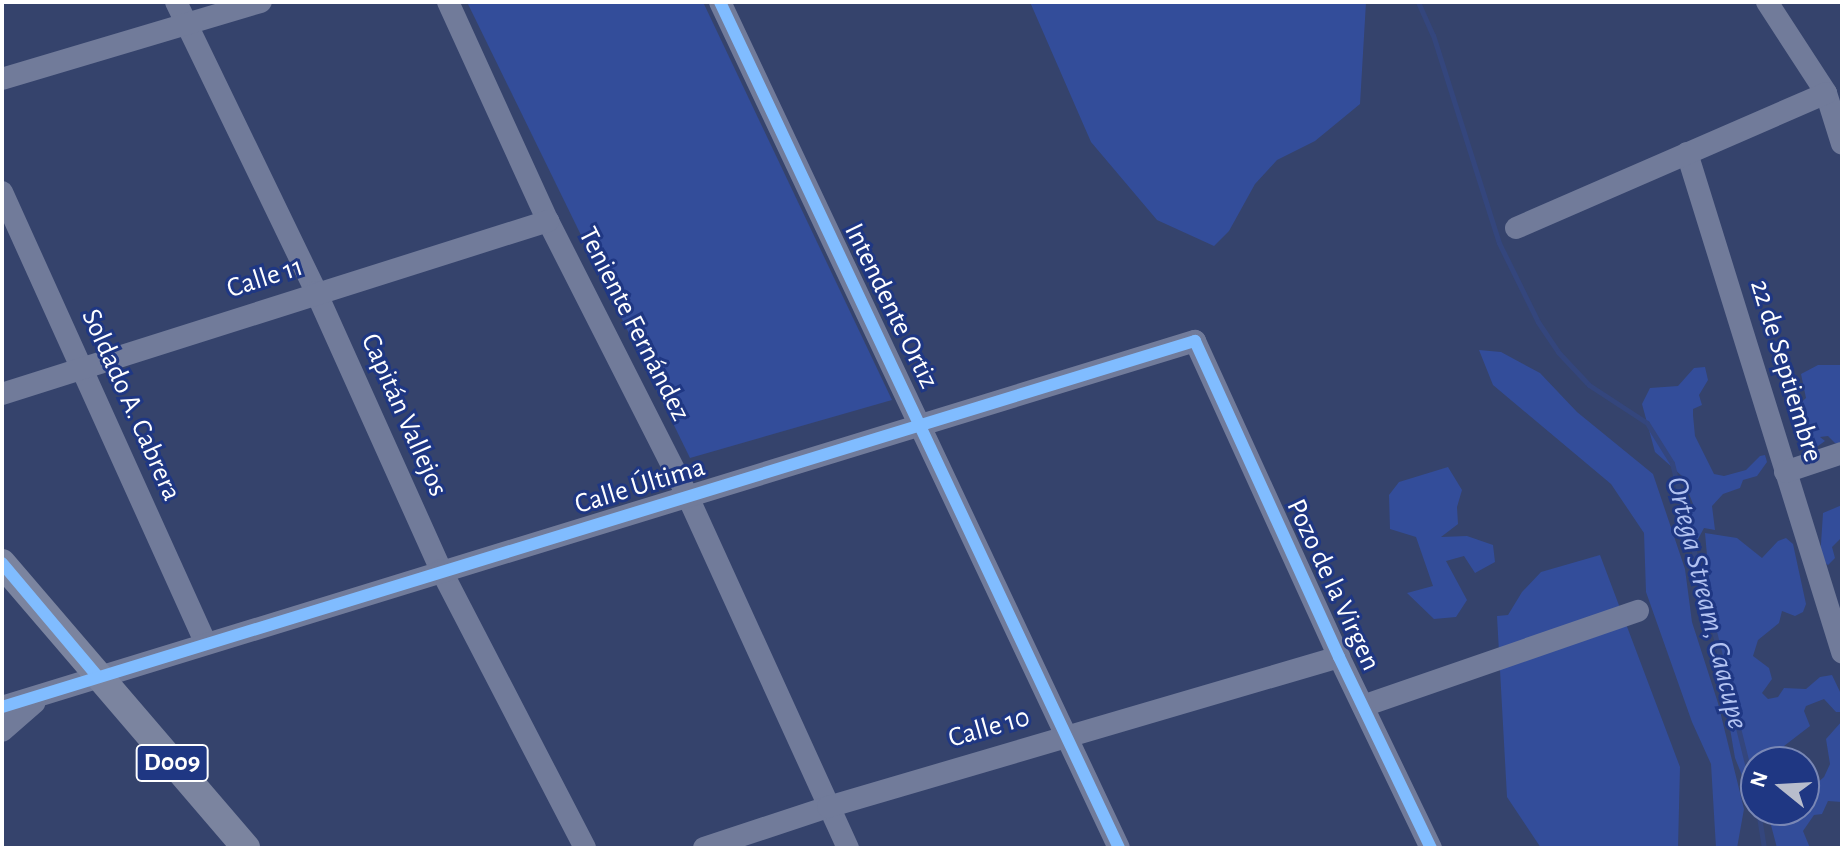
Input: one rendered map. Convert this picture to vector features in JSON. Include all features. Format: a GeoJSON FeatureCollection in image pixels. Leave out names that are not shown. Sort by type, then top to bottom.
{"type":"FeatureCollection","features":[{"type":"Feature","properties":{"kind":"main road","name":"D009"},"geometry":{"type":"LineString","coordinates":[[2,563],[246,848]]}},
{"type":"Feature","properties":{"kind":"street","name":"Capitán Vallejos"},"geometry":{"type":"LineString","coordinates":[[176,2],[316,292],[441,570],[585,848]]}},
{"type":"Feature","properties":{"kind":"street"},"geometry":{"type":"LineString","coordinates":[[2,79],[261,2]]}},
{"type":"Feature","properties":{"kind":"street","name":"Teniente Fernández"},"geometry":{"type":"LineString","coordinates":[[448,2],[548,221],[688,497],[848,848]]}},
{"type":"Feature","properties":{"kind":"street","name":"Intendente Ortiz"},"geometry":{"type":"LineString","coordinates":[[720,2],[922,424],[1119,848]]}},
{"type":"Feature","properties":{"kind":"street"},"geometry":{"type":"LineString","coordinates":[[1767,2],[1826,93],[1842,144]]}},
{"type":"Feature","properties":{"kind":"street"},"geometry":{"type":"LineString","coordinates":[[1516,228],[1826,93]]}},
{"type":"Feature","properties":{"kind":"street","name":"22 de Septiembre"},"geometry":{"type":"LineString","coordinates":[[1687,153],[1842,652]]}},
{"type":"Feature","properties":{"kind":"street","name":"Soldado A. Cabrera"},"geometry":{"type":"LineString","coordinates":[[2,192],[206,643]]}},
{"type":"Feature","properties":{"kind":"street","name":"Calle 11"},"geometry":{"type":"LineString","coordinates":[[2,394],[548,221]]}},
{"type":"Feature","properties":{"kind":"street","name":"Calle Última"},"geometry":{"type":"LineString","coordinates":[[2,707],[1195,341]]}},
{"type":"Feature","properties":{"kind":"street","name":"Pozo de la Virgen"},"geometry":{"type":"LineString","coordinates":[[1195,341],[1339,657],[1431,848]]}},
{"type":"Feature","properties":{"kind":"street"},"geometry":{"type":"LineString","coordinates":[[1785,472],[1842,453]]}},
{"type":"Feature","properties":{"kind":"street"},"geometry":{"type":"LineString","coordinates":[[1363,706],[1638,611]]}},
{"type":"Feature","properties":{"kind":"street","name":"Calle 10"},"geometry":{"type":"LineString","coordinates":[[704,848],[828,807],[1339,657]]}},
{"type":"Feature","properties":{"kind":"street"},"geometry":{"type":"LineString","coordinates":[[2,731],[43,695]]}},
{"type":"Feature","properties":{"kind":"shaded area"},"geometry":{"type":"Polygon","coordinates":[[[467,2],[703,2],[892,400],[690,458],[467,2]]]}},
{"type":"Feature","properties":{"kind":"shaded area"},"geometry":{"type":"Polygon","coordinates":[[[1030,2],[1366,2],[1360,104],[1315,141],[1277,160],[1255,184],[1229,231],[1214,246],[1157,220],[1091,142],[1030,2]]]}},
{"type":"Feature","properties":{"kind":"shaded area"},"geometry":{"type":"Polygon","coordinates":[[[1479,350],[1501,352],[1540,373],[1577,412],[1653,474],[1685,569],[1692,622],[1718,703],[1740,793],[1741,826],[1737,848],[1716,848],[1711,764],[1692,722],[1646,592],[1644,533],[1611,484],[1493,385],[1479,350]]]}},
{"type":"Feature","properties":{"kind":"shaded area"},"geometry":{"type":"Polygon","coordinates":[[[1818,365],[1842,365],[1842,444],[1835,443],[1828,436],[1820,437],[1825,441],[1818,446],[1810,439],[1804,442],[1794,424],[1795,408],[1806,398],[1801,374],[1818,365]]]}},
{"type":"Feature","properties":{"kind":"shaded area"},"geometry":{"type":"Polygon","coordinates":[[[1705,367],[1708,380],[1699,395],[1702,405],[1693,409],[1693,415],[1695,436],[1714,474],[1724,476],[1746,470],[1760,456],[1765,455],[1767,462],[1757,476],[1743,480],[1740,488],[1723,494],[1712,506],[1715,530],[1704,528],[1697,541],[1688,537],[1693,504],[1682,476],[1655,452],[1642,404],[1650,388],[1678,386],[1694,368],[1705,367]]]}},
{"type":"Feature","properties":{"kind":"shaded area"},"geometry":{"type":"Polygon","coordinates":[[[1448,467],[1462,490],[1457,507],[1458,524],[1441,537],[1467,536],[1493,545],[1495,562],[1475,573],[1464,556],[1446,561],[1467,600],[1456,617],[1434,619],[1407,593],[1433,586],[1416,537],[1390,529],[1389,495],[1399,482],[1448,467]]]}},
{"type":"Feature","properties":{"kind":"shaded area"},"geometry":{"type":"Polygon","coordinates":[[[1842,505],[1841,538],[1832,547],[1835,558],[1828,565],[1820,559],[1823,513],[1842,505]]]}},
{"type":"Feature","properties":{"kind":"shaded area"},"geometry":{"type":"Polygon","coordinates":[[[1705,533],[1737,538],[1762,558],[1778,541],[1786,538],[1793,544],[1806,604],[1803,612],[1795,616],[1782,611],[1779,623],[1758,640],[1753,656],[1769,668],[1772,679],[1762,693],[1768,699],[1778,697],[1784,688],[1806,689],[1820,677],[1832,675],[1842,696],[1842,712],[1836,712],[1824,699],[1806,706],[1804,711],[1810,726],[1784,746],[1740,746],[1740,770],[1735,758],[1714,635],[1705,533]]]}},
{"type":"Feature","properties":{"kind":"shaded area"},"geometry":{"type":"Polygon","coordinates":[[[1600,555],[1680,767],[1678,848],[1541,848],[1507,797],[1497,616],[1508,615],[1522,592],[1541,572],[1600,555]]]}},
{"type":"Feature","properties":{"kind":"shaded area"},"geometry":{"type":"Polygon","coordinates":[[[1842,721],[1842,802],[1828,801],[1820,814],[1820,780],[1830,764],[1826,739],[1842,721]]]}},
{"type":"Feature","properties":{"kind":"shaded area"},"geometry":{"type":"Polygon","coordinates":[[[1771,826],[1806,826],[1803,831],[1810,848],[1777,848],[1771,826]]]}},
{"type":"Feature","properties":{"kind":"waterway","name":"Ortega Stream, Caacupe"},"geometry":{"type":"LineString","coordinates":[[1418,2],[1433,35],[1499,243],[1538,322],[1558,352],[1589,385],[1647,423],[1672,463],[1742,746]]}},
{"type":"Feature","properties":{"kind":"waterway","name":"Ortega Stream, Caacupe"},"geometry":{"type":"LineString","coordinates":[[1761,826],[1764,848]]}},
{"type":"Feature","properties":{"kind":"cycle path"},"geometry":{"type":"LineString","coordinates":[[720,2],[1119,848]]}},
{"type":"Feature","properties":{"kind":"cycle path"},"geometry":{"type":"LineString","coordinates":[[2,707],[1195,341],[1339,657],[1431,848]]}},
{"type":"Feature","properties":{"kind":"cycle path"},"geometry":{"type":"LineString","coordinates":[[2,563],[98,677]]}}]}
